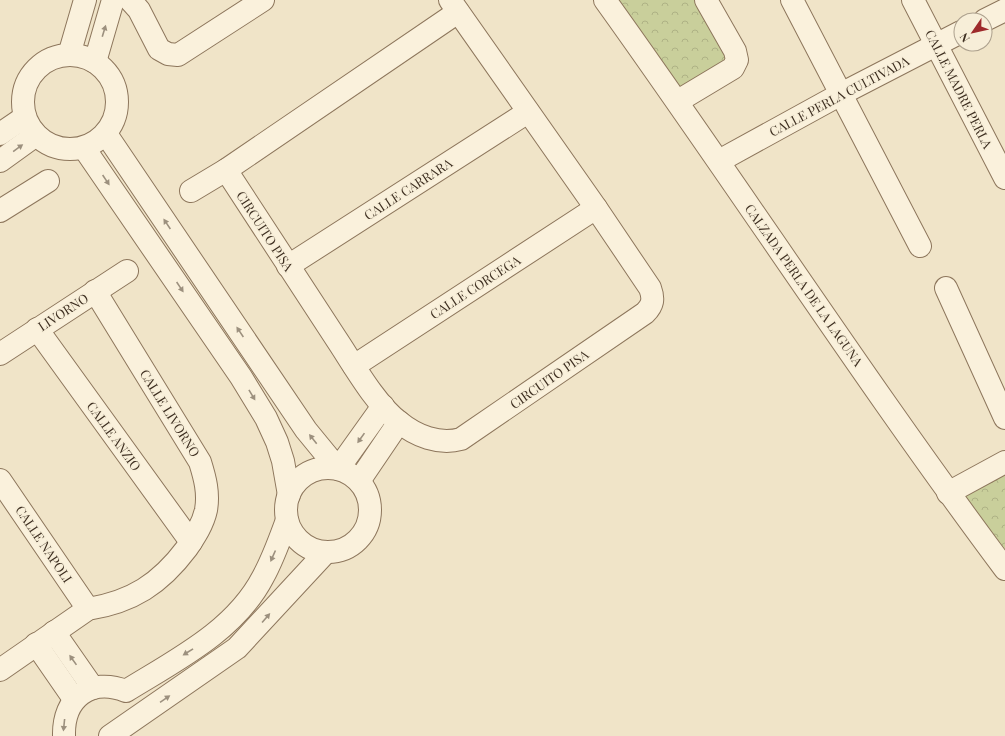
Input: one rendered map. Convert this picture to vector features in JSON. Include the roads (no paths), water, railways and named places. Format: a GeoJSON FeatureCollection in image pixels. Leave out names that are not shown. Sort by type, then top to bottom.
{"type":"FeatureCollection","features":[{"type":"Feature","properties":{"kind":"street"},"geometry":{"type":"LineString","coordinates":[[69,55],[86,0]]}},
{"type":"Feature","properties":{"kind":"street"},"geometry":{"type":"LineString","coordinates":[[95,62],[113,0]]}},
{"type":"Feature","properties":{"kind":"street"},"geometry":{"type":"LineString","coordinates":[[130,0],[139,10],[159,49],[168,54],[178,55],[263,0]]}},
{"type":"Feature","properties":{"kind":"street","name":"CALZADA PERLA DE LA LAGUNA"},"geometry":{"type":"LineString","coordinates":[[605,0],[678,101],[948,493],[1005,568]]}},
{"type":"Feature","properties":{"kind":"street"},"geometry":{"type":"LineString","coordinates":[[678,101],[733,68],[737,60],[735,51],[706,0]]}},
{"type":"Feature","properties":{"kind":"street"},"geometry":{"type":"LineString","coordinates":[[792,0],[920,246]]}},
{"type":"Feature","properties":{"kind":"street","name":"CALLE MADRE PERLA"},"geometry":{"type":"LineString","coordinates":[[913,0],[1005,178]]}},
{"type":"Feature","properties":{"kind":"street","name":"CIRCUITO PISA"},"geometry":{"type":"LineString","coordinates":[[191,192],[226,170],[454,6],[596,208],[650,288],[653,296],[651,306],[645,313],[461,439],[449,442],[436,440],[420,434],[398,422],[383,406],[354,366],[226,170]]}},
{"type":"Feature","properties":{"kind":"street"},"geometry":{"type":"LineString","coordinates":[[993,16],[1005,10]]}},
{"type":"Feature","properties":{"kind":"street","name":"CALLE PERLA CULTIVADA"},"geometry":{"type":"LineString","coordinates":[[718,161],[841,94],[953,36]]}},
{"type":"Feature","properties":{"kind":"street"},"geometry":{"type":"LineString","coordinates":[[69,55],[87,58],[95,62],[106,71],[113,82],[117,96],[117,109],[113,123],[106,134],[96,142],[84,148],[70,150],[55,148],[42,141],[31,126],[23,103],[25,88],[32,75],[42,64],[54,58],[69,55]]}},
{"type":"Feature","properties":{"kind":"street","name":"CALLE CARRARA"},"geometry":{"type":"LineString","coordinates":[[288,266],[528,112]]}},
{"type":"Feature","properties":{"kind":"street"},"geometry":{"type":"LineString","coordinates":[[0,134],[31,126]]}},
{"type":"Feature","properties":{"kind":"street"},"geometry":{"type":"LineString","coordinates":[[0,161],[31,126]]}},
{"type":"Feature","properties":{"kind":"street"},"geometry":{"type":"LineString","coordinates":[[106,134],[306,430],[338,469]]}},
{"type":"Feature","properties":{"kind":"street"},"geometry":{"type":"LineString","coordinates":[[84,148],[241,377],[266,418],[277,442],[283,461],[289,495]]}},
{"type":"Feature","properties":{"kind":"street"},"geometry":{"type":"LineString","coordinates":[[0,209],[48,181]]}},
{"type":"Feature","properties":{"kind":"street","name":"CALLE CORCEGA"},"geometry":{"type":"LineString","coordinates":[[354,366],[596,208]]}},
{"type":"Feature","properties":{"kind":"street","name":"LIVORNO"},"geometry":{"type":"LineString","coordinates":[[0,354],[127,271]]}},
{"type":"Feature","properties":{"kind":"street"},"geometry":{"type":"LineString","coordinates":[[946,288],[1005,418]]}},
{"type":"Feature","properties":{"kind":"street","name":"CALLE LIVORNO"},"geometry":{"type":"LineString","coordinates":[[0,670],[88,609],[104,606],[129,598],[152,585],[173,567],[191,542],[202,524],[206,509],[207,487],[200,462],[96,291]]}},
{"type":"Feature","properties":{"kind":"street","name":"CALLE ANZIO"},"geometry":{"type":"LineString","coordinates":[[37,329],[191,542]]}},
{"type":"Feature","properties":{"kind":"street"},"geometry":{"type":"LineString","coordinates":[[338,469],[383,406]]}},
{"type":"Feature","properties":{"kind":"street"},"geometry":{"type":"LineString","coordinates":[[358,481],[398,422]]}},
{"type":"Feature","properties":{"kind":"street"},"geometry":{"type":"LineString","coordinates":[[948,493],[1005,462]]}},
{"type":"Feature","properties":{"kind":"street"},"geometry":{"type":"LineString","coordinates":[[326,468],[338,469],[349,474],[358,481],[366,492],[370,503],[370,516],[366,528],[359,538],[350,546],[338,551],[326,552],[311,548],[297,539],[287,520],[286,508],[289,495],[294,485],[303,476],[314,470],[326,468]]}},
{"type":"Feature","properties":{"kind":"street","name":"CALLE NAPOLI"},"geometry":{"type":"LineString","coordinates":[[0,480],[88,609]]}},
{"type":"Feature","properties":{"kind":"street"},"geometry":{"type":"LineString","coordinates":[[126,691],[202,643],[227,623],[245,604],[263,578],[287,520]]}},
{"type":"Feature","properties":{"kind":"street"},"geometry":{"type":"LineString","coordinates":[[110,736],[237,648],[326,552]]}},
{"type":"Feature","properties":{"kind":"street"},"geometry":{"type":"LineString","coordinates":[[45,638],[93,688]]}},
{"type":"Feature","properties":{"kind":"street"},"geometry":{"type":"LineString","coordinates":[[45,638],[74,699]]}},
{"type":"Feature","properties":{"kind":"street"},"geometry":{"type":"LineString","coordinates":[[64,736],[65,718],[74,699],[93,688],[107,686],[126,691],[141,715]]}}]}
